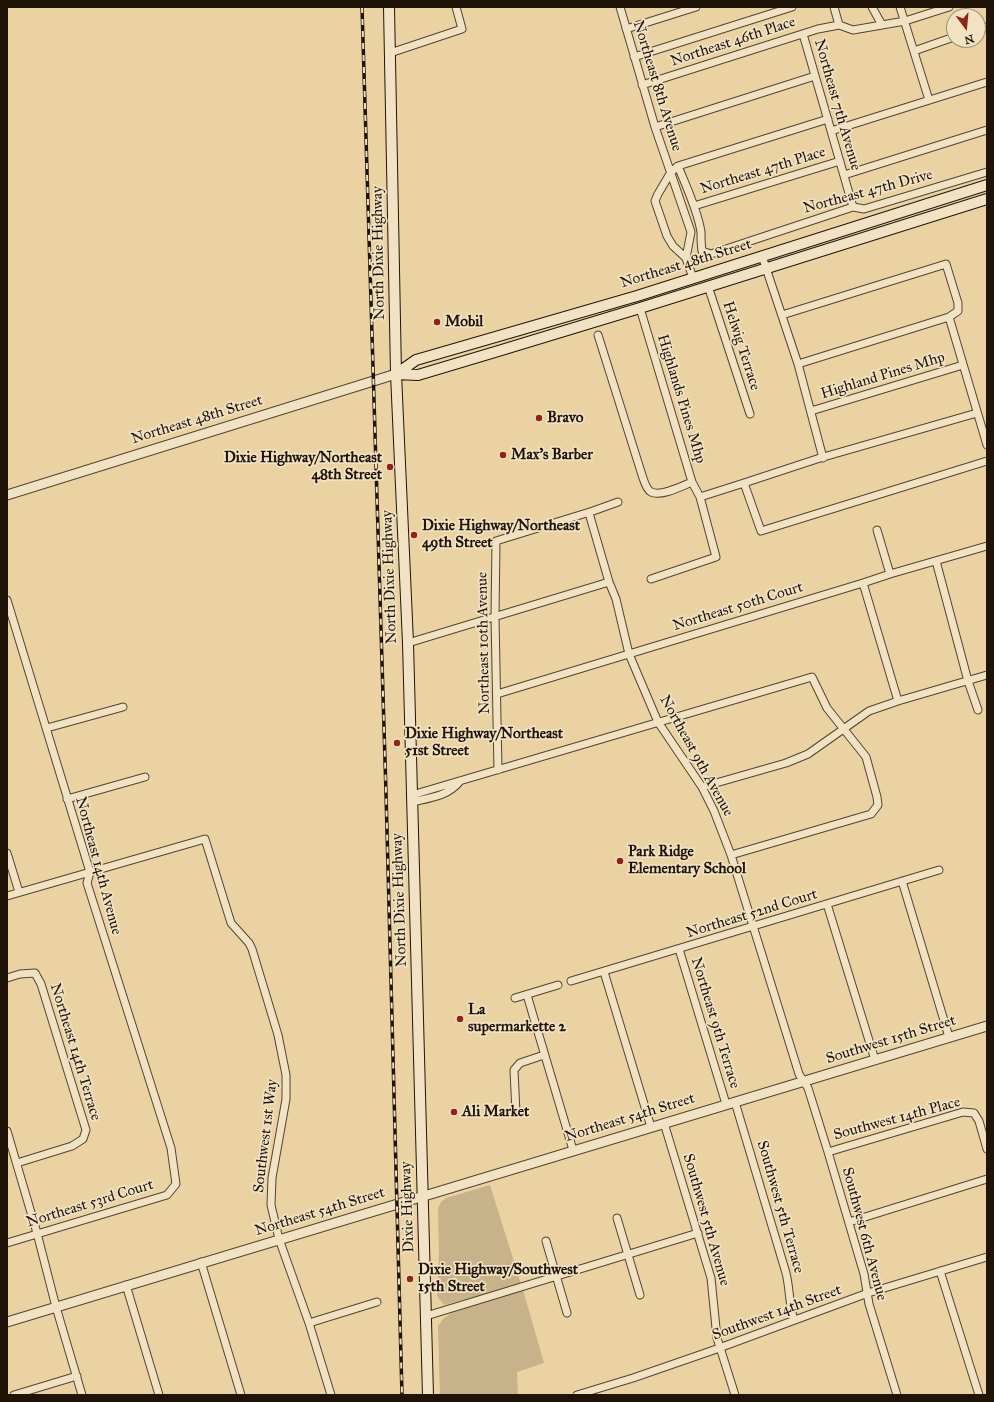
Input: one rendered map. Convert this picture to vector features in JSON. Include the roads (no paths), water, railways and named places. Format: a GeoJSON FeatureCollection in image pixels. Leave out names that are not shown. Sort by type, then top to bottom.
{"type":"FeatureCollection","features":[{"type":"Feature","properties":{"kind":"main road","name":"North Dixie Highway"},"geometry":{"type":"LineString","coordinates":[[391,8],[390,53],[396,374],[408,643],[421,1145]]}},
{"type":"Feature","properties":{"kind":"main road","name":"Northeast 48th Street"},"geometry":{"type":"LineString","coordinates":[[396,374],[416,360],[637,296],[987,185]]}},
{"type":"Feature","properties":{"kind":"main road","name":"Northeast 48th Street"},"geometry":{"type":"LineString","coordinates":[[396,374],[418,375],[640,308],[987,199]]}},
{"type":"Feature","properties":{"kind":"main road"},"geometry":{"type":"LineString","coordinates":[[623,313],[636,306],[686,289],[691,285],[693,278]]}},
{"type":"Feature","properties":{"kind":"main road","name":"Dixie Highway"},"geometry":{"type":"LineString","coordinates":[[421,1145],[428,1395]]}},
{"type":"Feature","properties":{"kind":"street"},"geometry":{"type":"LineString","coordinates":[[390,53],[462,29],[456,7]]}},
{"type":"Feature","properties":{"kind":"street","name":"Northeast 8th Avenue"},"geometry":{"type":"LineString","coordinates":[[620,7],[655,127],[670,172],[685,209],[691,232],[686,258]]}},
{"type":"Feature","properties":{"kind":"street"},"geometry":{"type":"LineString","coordinates":[[626,29],[696,7]]}},
{"type":"Feature","properties":{"kind":"street"},"geometry":{"type":"LineString","coordinates":[[634,57],[792,7]]}},
{"type":"Feature","properties":{"kind":"street"},"geometry":{"type":"LineString","coordinates":[[834,7],[839,25]]}},
{"type":"Feature","properties":{"kind":"street"},"geometry":{"type":"LineString","coordinates":[[872,7],[882,25]]}},
{"type":"Feature","properties":{"kind":"street"},"geometry":{"type":"LineString","coordinates":[[900,7],[930,100]]}},
{"type":"Feature","properties":{"kind":"street","name":"Northeast 46th Place"},"geometry":{"type":"LineString","coordinates":[[642,85],[803,34],[839,25],[853,30],[905,21],[949,7]]}},
{"type":"Feature","properties":{"kind":"street","name":"Northeast 7th Avenue"},"geometry":{"type":"LineString","coordinates":[[803,34],[853,207]]}},
{"type":"Feature","properties":{"kind":"street"},"geometry":{"type":"LineString","coordinates":[[914,50],[946,40]]}},
{"type":"Feature","properties":{"kind":"street"},"geometry":{"type":"LineString","coordinates":[[655,127],[815,76]]}},
{"type":"Feature","properties":{"kind":"street"},"geometry":{"type":"LineString","coordinates":[[831,131],[987,82]]}},
{"type":"Feature","properties":{"kind":"street"},"geometry":{"type":"LineString","coordinates":[[670,172],[678,166],[828,119]]}},
{"type":"Feature","properties":{"kind":"street","name":"Northeast 47th Place"},"geometry":{"type":"LineString","coordinates":[[844,175],[987,130]]}},
{"type":"Feature","properties":{"kind":"street","name":"Northeast 47th Place"},"geometry":{"type":"LineString","coordinates":[[694,206],[840,161]]}},
{"type":"Feature","properties":{"kind":"street","name":"Northeast 8th Avenue"},"geometry":{"type":"LineString","coordinates":[[678,166],[694,206],[701,232],[700,243],[702,251],[711,254]]}},
{"type":"Feature","properties":{"kind":"street","name":"Northeast 8th Avenue"},"geometry":{"type":"LineString","coordinates":[[670,172],[655,201],[667,236],[673,246],[686,258],[693,278]]}},
{"type":"Feature","properties":{"kind":"street","name":"Northeast 47th Drive"},"geometry":{"type":"LineString","coordinates":[[711,254],[853,207],[864,209],[987,172]]}},
{"type":"Feature","properties":{"kind":"street"},"geometry":{"type":"LineString","coordinates":[[762,256],[798,364],[823,458]]}},
{"type":"Feature","properties":{"kind":"street"},"geometry":{"type":"LineString","coordinates":[[782,315],[946,264],[958,303],[958,311],[949,317],[798,364]]}},
{"type":"Feature","properties":{"kind":"street","name":"Helwig Terrace"},"geometry":{"type":"LineString","coordinates":[[708,286],[750,414]]}},
{"type":"Feature","properties":{"kind":"street","name":"Highlands Pines Mhp"},"geometry":{"type":"LineString","coordinates":[[598,336],[647,488],[652,492],[658,493],[669,491],[692,482],[640,308]]}},
{"type":"Feature","properties":{"kind":"street"},"geometry":{"type":"LineString","coordinates":[[949,317],[987,445]]}},
{"type":"Feature","properties":{"kind":"street","name":"Highland Pines Mhp"},"geometry":{"type":"LineString","coordinates":[[811,411],[963,365]]}},
{"type":"Feature","properties":{"kind":"street","name":"Northeast 48th Street"},"geometry":{"type":"LineString","coordinates":[[7,495],[396,374]]}},
{"type":"Feature","properties":{"kind":"street"},"geometry":{"type":"LineString","coordinates":[[700,497],[823,458],[978,413]]}},
{"type":"Feature","properties":{"kind":"street"},"geometry":{"type":"LineString","coordinates":[[744,483],[762,531],[987,461]]}},
{"type":"Feature","properties":{"kind":"street"},"geometry":{"type":"LineString","coordinates":[[651,579],[716,557],[700,497],[692,482]]}},
{"type":"Feature","properties":{"kind":"street"},"geometry":{"type":"LineString","coordinates":[[589,513],[618,502]]}},
{"type":"Feature","properties":{"kind":"street","name":"Northeast 10th Avenue"},"geometry":{"type":"LineString","coordinates":[[498,770],[495,617],[496,541],[589,513]]}},
{"type":"Feature","properties":{"kind":"street","name":"Northeast 9th Avenue"},"geometry":{"type":"LineString","coordinates":[[589,513],[609,582],[616,599],[629,654],[658,722],[702,787],[714,811],[731,855],[798,1074],[803,1082]]}},
{"type":"Feature","properties":{"kind":"street"},"geometry":{"type":"LineString","coordinates":[[877,530],[890,574]]}},
{"type":"Feature","properties":{"kind":"street","name":"Northeast 50th Court"},"geometry":{"type":"LineString","coordinates":[[497,694],[890,574],[987,546]]}},
{"type":"Feature","properties":{"kind":"street"},"geometry":{"type":"LineString","coordinates":[[936,561],[968,681],[978,710]]}},
{"type":"Feature","properties":{"kind":"street"},"geometry":{"type":"LineString","coordinates":[[408,643],[609,582]]}},
{"type":"Feature","properties":{"kind":"street"},"geometry":{"type":"LineString","coordinates":[[863,583],[898,701]]}},
{"type":"Feature","properties":{"kind":"street","name":"Northeast 14th Avenue"},"geometry":{"type":"LineString","coordinates":[[7,600],[90,872],[87,883],[171,1148],[176,1184]]}},
{"type":"Feature","properties":{"kind":"street"},"geometry":{"type":"LineString","coordinates":[[702,787],[786,763],[808,754],[870,711],[898,701],[987,675]]}},
{"type":"Feature","properties":{"kind":"street"},"geometry":{"type":"LineString","coordinates":[[412,799],[444,794],[455,788],[460,781],[812,677],[827,708],[866,758],[878,797],[878,805],[871,814],[731,855]]}},
{"type":"Feature","properties":{"kind":"street"},"geometry":{"type":"LineString","coordinates":[[47,728],[123,707]]}},
{"type":"Feature","properties":{"kind":"street"},"geometry":{"type":"LineString","coordinates":[[67,799],[145,777]]}},
{"type":"Feature","properties":{"kind":"street","name":"Southwest 1st Way"},"geometry":{"type":"LineString","coordinates":[[90,872],[204,839],[231,923],[249,943],[252,949],[285,1062],[287,1086],[272,1178],[271,1205],[279,1239],[309,1323],[331,1395]]}},
{"type":"Feature","properties":{"kind":"street"},"geometry":{"type":"LineString","coordinates":[[7,853],[19,892]]}},
{"type":"Feature","properties":{"kind":"street","name":"Northeast 52nd Court"},"geometry":{"type":"LineString","coordinates":[[571,981],[939,870]]}},
{"type":"Feature","properties":{"kind":"street"},"geometry":{"type":"LineString","coordinates":[[7,896],[90,872]]}},
{"type":"Feature","properties":{"kind":"street"},"geometry":{"type":"LineString","coordinates":[[902,881],[949,1037]]}},
{"type":"Feature","properties":{"kind":"street"},"geometry":{"type":"LineString","coordinates":[[827,904],[874,1060]]}},
{"type":"Feature","properties":{"kind":"street","name":"Northeast 9th Terrace"},"geometry":{"type":"LineString","coordinates":[[679,949],[731,1103]]}},
{"type":"Feature","properties":{"kind":"street","name":"Northeast 14th Terrace"},"geometry":{"type":"LineString","coordinates":[[7,978],[35,972],[41,984],[86,1130],[82,1140],[72,1146],[17,1163]]}},
{"type":"Feature","properties":{"kind":"street"},"geometry":{"type":"LineString","coordinates":[[604,972],[651,1127]]}},
{"type":"Feature","properties":{"kind":"street"},"geometry":{"type":"LineString","coordinates":[[515,998],[558,985]]}},
{"type":"Feature","properties":{"kind":"street"},"geometry":{"type":"LineString","coordinates":[[527,995],[573,1150]]}},
{"type":"Feature","properties":{"kind":"street","name":"Southwest 15th Street"},"geometry":{"type":"LineString","coordinates":[[803,1082],[987,1026]]}},
{"type":"Feature","properties":{"kind":"street"},"geometry":{"type":"LineString","coordinates":[[516,1113],[514,1070],[520,1063],[544,1055]]}},
{"type":"Feature","properties":{"kind":"street","name":"Northeast 54th Street"},"geometry":{"type":"LineString","coordinates":[[7,1322],[55,1304],[126,1285],[803,1082]]}},
{"type":"Feature","properties":{"kind":"street","name":"Southwest 6th Avenue"},"geometry":{"type":"LineString","coordinates":[[803,1082],[808,1088],[828,1152],[864,1274],[869,1304],[897,1395]]}},
{"type":"Feature","properties":{"kind":"street","name":"Southwest 5th Terrace"},"geometry":{"type":"LineString","coordinates":[[731,1103],[786,1273],[791,1310],[794,1320]]}},
{"type":"Feature","properties":{"kind":"street","name":"Southwest 14th Place"},"geometry":{"type":"LineString","coordinates":[[828,1152],[963,1112],[974,1113],[979,1121],[987,1149]]}},
{"type":"Feature","properties":{"kind":"street","name":"Southwest 5th Avenue"},"geometry":{"type":"LineString","coordinates":[[664,1123],[711,1278],[715,1327],[735,1395]]}},
{"type":"Feature","properties":{"kind":"street"},"geometry":{"type":"LineString","coordinates":[[7,1131],[82,1395]]}},
{"type":"Feature","properties":{"kind":"street"},"geometry":{"type":"LineString","coordinates":[[849,1222],[987,1179]]}},
{"type":"Feature","properties":{"kind":"street","name":"Northeast 53rd Court"},"geometry":{"type":"LineString","coordinates":[[7,1243],[167,1195],[176,1184]]}},
{"type":"Feature","properties":{"kind":"street"},"geometry":{"type":"LineString","coordinates":[[617,1218],[640,1295]]}},
{"type":"Feature","properties":{"kind":"street"},"geometry":{"type":"LineString","coordinates":[[426,1316],[698,1233]]}},
{"type":"Feature","properties":{"kind":"street"},"geometry":{"type":"LineString","coordinates":[[546,1241],[567,1313]]}},
{"type":"Feature","properties":{"kind":"street","name":"Southwest 14th Street"},"geometry":{"type":"LineString","coordinates":[[577,1395],[633,1378],[720,1348],[868,1293],[987,1257]]}},
{"type":"Feature","properties":{"kind":"street"},"geometry":{"type":"LineString","coordinates":[[201,1262],[241,1395]]}},
{"type":"Feature","properties":{"kind":"street"},"geometry":{"type":"LineString","coordinates":[[940,1271],[979,1395]]}},
{"type":"Feature","properties":{"kind":"street"},"geometry":{"type":"LineString","coordinates":[[126,1285],[159,1395]]}},
{"type":"Feature","properties":{"kind":"street"},"geometry":{"type":"LineString","coordinates":[[309,1323],[377,1302]]}},
{"type":"Feature","properties":{"kind":"street"},"geometry":{"type":"LineString","coordinates":[[14,1395],[77,1376]]}},
{"type":"Feature","properties":{"kind":"railway"},"geometry":{"type":"LineString","coordinates":[[362,7],[386,793],[402,1395]]}},
{"type":"Feature","properties":{"kind":"place","name":"Mobil"},"geometry":{"type":"Point","coordinates":[437,322]}},
{"type":"Feature","properties":{"kind":"place","name":"Bravo"},"geometry":{"type":"Point","coordinates":[539,418]}},
{"type":"Feature","properties":{"kind":"place","name":"Max’s Barber"},"geometry":{"type":"Point","coordinates":[503,455]}},
{"type":"Feature","properties":{"kind":"place","name":"Dixie Highway/Northeast 48th Street"},"geometry":{"type":"Point","coordinates":[390,467]}},
{"type":"Feature","properties":{"kind":"place","name":"Dixie Highway/Northeast 49th Street"},"geometry":{"type":"Point","coordinates":[414,535]}},
{"type":"Feature","properties":{"kind":"place","name":"Dixie Highway/Northeast 51st Street"},"geometry":{"type":"Point","coordinates":[397,743]}},
{"type":"Feature","properties":{"kind":"place","name":"Park Ridge Elementary School"},"geometry":{"type":"Point","coordinates":[620,861]}},
{"type":"Feature","properties":{"kind":"place","name":"La supermarkette 2"},"geometry":{"type":"Point","coordinates":[460,1019]}},
{"type":"Feature","properties":{"kind":"place","name":"Ali Market"},"geometry":{"type":"Point","coordinates":[454,1112]}},
{"type":"Feature","properties":{"kind":"place","name":"Dixie Highway/Southwest 15th Street"},"geometry":{"type":"Point","coordinates":[410,1279]}}]}
